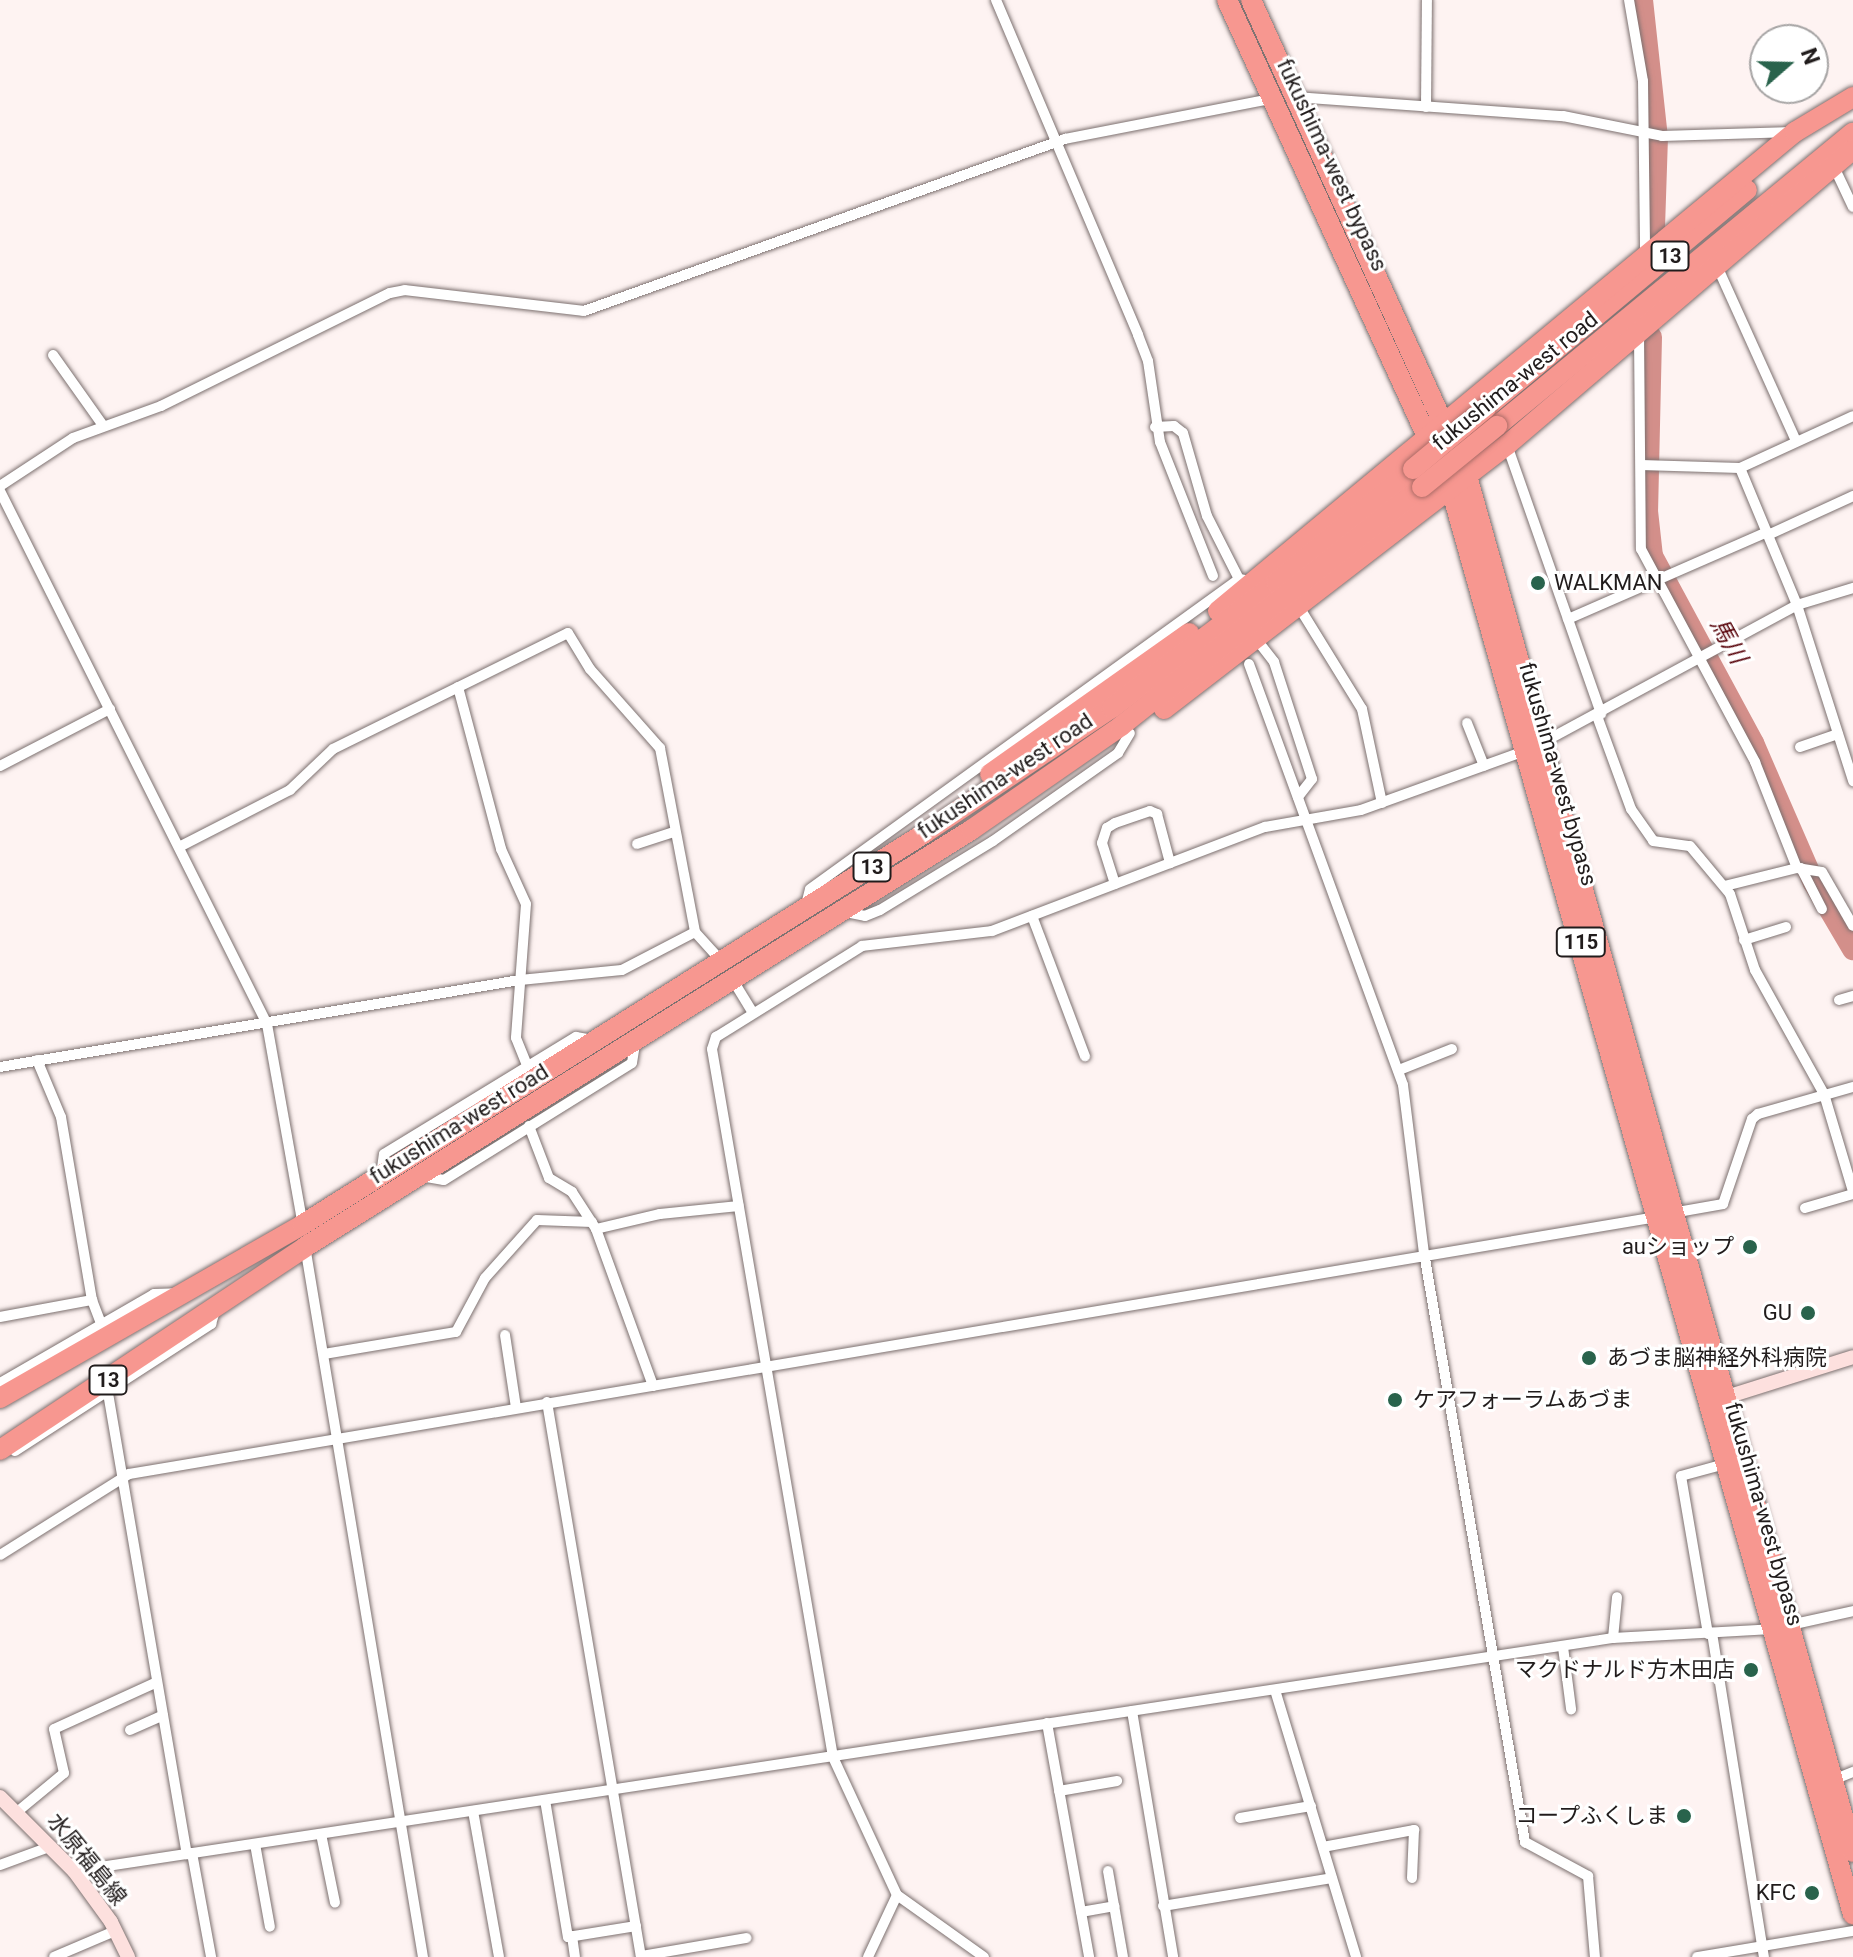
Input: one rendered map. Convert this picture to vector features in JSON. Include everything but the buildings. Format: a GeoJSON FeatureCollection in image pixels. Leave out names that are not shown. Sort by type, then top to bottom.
{"type":"FeatureCollection","features":[{"type":"Feature","properties":{"kind":"highway","name":"fukushima-west bypass"},"geometry":{"type":"LineString","coordinates":[[1227,0],[1276,98],[1430,435],[1537,746]]}},
{"type":"Feature","properties":{"kind":"highway","name":"fukushima-west bypass"},"geometry":{"type":"LineString","coordinates":[[1251,0],[1299,97],[1446,421],[1467,476],[1537,746],[1781,1627],[1853,1914]]}},
{"type":"Feature","properties":{"kind":"highway"},"geometry":{"type":"LineString","coordinates":[[925,833],[979,781],[1247,580],[1430,435],[1795,132],[1853,100]]}},
{"type":"Feature","properties":{"kind":"highway","name":"fukushima-west road"},"geometry":{"type":"LineString","coordinates":[[0,1398],[302,1225],[596,1042],[846,912],[1121,726],[1417,478],[1486,408],[1853,100]]}},
{"type":"Feature","properties":{"kind":"highway","name":"fukushima-west road"},"geometry":{"type":"LineString","coordinates":[[2,1449],[305,1247],[635,1044],[805,911],[1112,708],[1417,478],[1497,426],[1853,133]]}},
{"type":"Feature","properties":{"kind":"highway"},"geometry":{"type":"LineString","coordinates":[[971,830],[1008,820],[1257,640],[1507,445],[1835,169],[1853,150]]}},
{"type":"Feature","properties":{"kind":"highway","name":"fukushima-west bypass"},"geometry":{"type":"LineString","coordinates":[[1717,1399],[1725,1464],[1833,1780],[1853,1852]]}},
{"type":"Feature","properties":{"kind":"main road"},"geometry":{"type":"LineString","coordinates":[[1717,1399],[1853,1357]]}},
{"type":"Feature","properties":{"kind":"main road","name":"水原福島線"},"geometry":{"type":"LineString","coordinates":[[0,1797],[74,1871],[115,1931],[128,1957]]}},
{"type":"Feature","properties":{"kind":"street"},"geometry":{"type":"LineString","coordinates":[[996,0],[1148,361],[1155,427],[1213,576]]}},
{"type":"Feature","properties":{"kind":"street"},"geometry":{"type":"LineString","coordinates":[[1426,107],[1427,0]]}},
{"type":"Feature","properties":{"kind":"street"},"geometry":{"type":"LineString","coordinates":[[1629,0],[1652,134],[1645,258]]}},
{"type":"Feature","properties":{"kind":"street"},"geometry":{"type":"LineString","coordinates":[[423,1957],[267,1024],[0,488],[102,424],[161,406],[390,293],[405,290],[584,311],[1058,142],[1276,98],[1299,97],[1563,116],[1652,134],[1795,132]]}},
{"type":"Feature","properties":{"kind":"street"},"geometry":{"type":"LineString","coordinates":[[1835,169],[1853,207]]}},
{"type":"Feature","properties":{"kind":"street"},"geometry":{"type":"LineString","coordinates":[[1717,266],[1796,441]]}},
{"type":"Feature","properties":{"kind":"street"},"geometry":{"type":"LineString","coordinates":[[1639,334],[1645,465],[1641,549],[1661,577],[1705,657],[1755,762],[1800,868],[1822,909]]}},
{"type":"Feature","properties":{"kind":"street"},"geometry":{"type":"LineString","coordinates":[[53,355],[102,424]]}},
{"type":"Feature","properties":{"kind":"street"},"geometry":{"type":"LineString","coordinates":[[1645,465],[1740,468],[1853,416]]}},
{"type":"Feature","properties":{"kind":"street"},"geometry":{"type":"LineString","coordinates":[[805,911],[810,889],[1247,580],[1207,516],[1183,433],[1174,426],[1155,427]]}},
{"type":"Feature","properties":{"kind":"street"},"geometry":{"type":"LineString","coordinates":[[1507,445],[1631,809],[1653,841],[1690,846],[1725,886],[1755,970],[1824,1094],[1853,1192],[1805,1208]]}},
{"type":"Feature","properties":{"kind":"street"},"geometry":{"type":"LineString","coordinates":[[1740,468],[1797,605],[1852,775]]}},
{"type":"Feature","properties":{"kind":"street"},"geometry":{"type":"LineString","coordinates":[[1568,619],[1853,496]]}},
{"type":"Feature","properties":{"kind":"street"},"geometry":{"type":"LineString","coordinates":[[984,1957],[897,1895],[833,1757],[712,1049],[716,1037],[862,946],[992,931],[1170,863],[1305,816],[1382,803],[1537,746],[1797,605],[1853,588]]}},
{"type":"Feature","properties":{"kind":"street"},"geometry":{"type":"LineString","coordinates":[[1299,607],[1362,709],[1382,803]]}},
{"type":"Feature","properties":{"kind":"street"},"geometry":{"type":"LineString","coordinates":[[179,847],[290,790],[333,749],[568,633],[590,669],[660,748],[695,932],[729,972],[753,1013]]}},
{"type":"Feature","properties":{"kind":"street"},"geometry":{"type":"LineString","coordinates":[[1257,640],[1274,662],[1312,779],[1298,797]]}},
{"type":"Feature","properties":{"kind":"street"},"geometry":{"type":"LineString","coordinates":[[1249,664],[1399,1070],[1424,1253],[1525,1842],[1588,1876],[1595,1957]]}},
{"type":"Feature","properties":{"kind":"street"},"geometry":{"type":"LineString","coordinates":[[458,687],[501,849],[526,904],[516,1038],[527,1065]]}},
{"type":"Feature","properties":{"kind":"street"},"geometry":{"type":"LineString","coordinates":[[0,766],[110,709]]}},
{"type":"Feature","properties":{"kind":"street"},"geometry":{"type":"LineString","coordinates":[[1467,723],[1484,766]]}},
{"type":"Feature","properties":{"kind":"street"},"geometry":{"type":"LineString","coordinates":[[846,912],[865,916],[880,910],[993,841],[1118,753],[1130,733]]}},
{"type":"Feature","properties":{"kind":"street"},"geometry":{"type":"LineString","coordinates":[[1800,747],[1838,734]]}},
{"type":"Feature","properties":{"kind":"street"},"geometry":{"type":"LineString","coordinates":[[1115,884],[1102,843],[1107,828],[1115,823],[1150,811],[1157,814],[1170,863]]}},
{"type":"Feature","properties":{"kind":"street"},"geometry":{"type":"LineString","coordinates":[[637,844],[675,832]]}},
{"type":"Feature","properties":{"kind":"street"},"geometry":{"type":"LineString","coordinates":[[1725,886],[1800,868],[1815,869],[1822,872],[1853,926]]}},
{"type":"Feature","properties":{"kind":"street"},"geometry":{"type":"LineString","coordinates":[[1032,916],[1085,1056]]}},
{"type":"Feature","properties":{"kind":"street"},"geometry":{"type":"LineString","coordinates":[[1744,940],[1786,927]]}},
{"type":"Feature","properties":{"kind":"street"},"geometry":{"type":"LineString","coordinates":[[0,1067],[520,980],[622,970],[695,932]]}},
{"type":"Feature","properties":{"kind":"street"},"geometry":{"type":"LineString","coordinates":[[1839,1000],[1853,996]]}},
{"type":"Feature","properties":{"kind":"street"},"geometry":{"type":"LineString","coordinates":[[381,1177],[384,1154],[576,1037],[596,1042]]}},
{"type":"Feature","properties":{"kind":"street"},"geometry":{"type":"LineString","coordinates":[[421,1176],[444,1180],[632,1063],[635,1044]]}},
{"type":"Feature","properties":{"kind":"street"},"geometry":{"type":"LineString","coordinates":[[1399,1070],[1452,1049]]}},
{"type":"Feature","properties":{"kind":"street"},"geometry":{"type":"LineString","coordinates":[[37,1060],[61,1117],[92,1300],[101,1324]]}},
{"type":"Feature","properties":{"kind":"street"},"geometry":{"type":"LineString","coordinates":[[0,1555],[121,1476],[1723,1204],[1752,1119],[1853,1087]]}},
{"type":"Feature","properties":{"kind":"street"},"geometry":{"type":"LineString","coordinates":[[529,1126],[549,1178],[572,1192],[594,1225],[653,1386]]}},
{"type":"Feature","properties":{"kind":"street"},"geometry":{"type":"LineString","coordinates":[[324,1354],[456,1332],[485,1278],[537,1220],[594,1225],[739,1206]]}},
{"type":"Feature","properties":{"kind":"street"},"geometry":{"type":"LineString","coordinates":[[0,1383],[154,1294],[183,1293]]}},
{"type":"Feature","properties":{"kind":"street"},"geometry":{"type":"LineString","coordinates":[[0,1317],[92,1300]]}},
{"type":"Feature","properties":{"kind":"street"},"geometry":{"type":"LineString","coordinates":[[2,1449],[15,1452],[108,1393],[211,1324],[216,1309]]}},
{"type":"Feature","properties":{"kind":"street"},"geometry":{"type":"LineString","coordinates":[[505,1335],[516,1408]]}},
{"type":"Feature","properties":{"kind":"street"},"geometry":{"type":"LineString","coordinates":[[108,1393],[163,1715],[211,1957]]}},
{"type":"Feature","properties":{"kind":"street"},"geometry":{"type":"LineString","coordinates":[[547,1402],[641,1957],[746,1938]]}},
{"type":"Feature","properties":{"kind":"street"},"geometry":{"type":"LineString","coordinates":[[1725,1464],[1681,1476],[1763,1952]]}},
{"type":"Feature","properties":{"kind":"street"},"geometry":{"type":"LineString","coordinates":[[1613,1638],[1617,1597]]}},
{"type":"Feature","properties":{"kind":"street"},"geometry":{"type":"LineString","coordinates":[[74,1871],[1613,1638],[1781,1627],[1853,1611]]}},
{"type":"Feature","properties":{"kind":"street"},"geometry":{"type":"LineString","coordinates":[[1563,1647],[1571,1709]]}},
{"type":"Feature","properties":{"kind":"street"},"geometry":{"type":"LineString","coordinates":[[17,1812],[64,1773],[54,1729],[157,1682]]}},
{"type":"Feature","properties":{"kind":"street"},"geometry":{"type":"LineString","coordinates":[[1275,1690],[1356,1957]]}},
{"type":"Feature","properties":{"kind":"street"},"geometry":{"type":"LineString","coordinates":[[1132,1711],[1173,1957]]}},
{"type":"Feature","properties":{"kind":"street"},"geometry":{"type":"LineString","coordinates":[[130,1730],[163,1715]]}},
{"type":"Feature","properties":{"kind":"street"},"geometry":{"type":"LineString","coordinates":[[1047,1723],[1089,1957]]}},
{"type":"Feature","properties":{"kind":"street"},"geometry":{"type":"LineString","coordinates":[[1833,1780],[1853,1772]]}},
{"type":"Feature","properties":{"kind":"street"},"geometry":{"type":"LineString","coordinates":[[1059,1791],[1117,1781]]}},
{"type":"Feature","properties":{"kind":"street"},"geometry":{"type":"LineString","coordinates":[[545,1800],[575,1957]]}},
{"type":"Feature","properties":{"kind":"street"},"geometry":{"type":"LineString","coordinates":[[1240,1818],[1311,1806]]}},
{"type":"Feature","properties":{"kind":"street"},"geometry":{"type":"LineString","coordinates":[[473,1811],[499,1957]]}},
{"type":"Feature","properties":{"kind":"street"},"geometry":{"type":"LineString","coordinates":[[1323,1847],[1414,1830],[1412,1878]]}},
{"type":"Feature","properties":{"kind":"street"},"geometry":{"type":"LineString","coordinates":[[321,1834],[335,1903]]}},
{"type":"Feature","properties":{"kind":"street"},"geometry":{"type":"LineString","coordinates":[[255,1844],[270,1927]]}},
{"type":"Feature","properties":{"kind":"street"},"geometry":{"type":"LineString","coordinates":[[0,1865],[52,1846]]}},
{"type":"Feature","properties":{"kind":"street"},"geometry":{"type":"LineString","coordinates":[[1108,1871],[1123,1957]]}},
{"type":"Feature","properties":{"kind":"street"},"geometry":{"type":"LineString","coordinates":[[1163,1906],[1332,1878]]}},
{"type":"Feature","properties":{"kind":"street"},"geometry":{"type":"LineString","coordinates":[[868,1957],[897,1895]]}},
{"type":"Feature","properties":{"kind":"street"},"geometry":{"type":"LineString","coordinates":[[1081,1912],[1114,1906]]}},
{"type":"Feature","properties":{"kind":"street"},"geometry":{"type":"LineString","coordinates":[[572,1936],[636,1926]]}},
{"type":"Feature","properties":{"kind":"street"},"geometry":{"type":"LineString","coordinates":[[54,1957],[115,1931]]}},
{"type":"Feature","properties":{"kind":"street"},"geometry":{"type":"LineString","coordinates":[[1697,1957],[1763,1952],[1853,1931]]}},
{"type":"Feature","properties":{"kind":"waterway","name":"馬川"},"geometry":{"type":"LineString","coordinates":[[1642,0],[1657,137],[1654,227]]}},
{"type":"Feature","properties":{"kind":"waterway","name":"馬川"},"geometry":{"type":"LineString","coordinates":[[1651,337],[1647,511],[1652,556],[1753,743],[1814,883],[1853,949]]}},
{"type":"Feature","properties":{"kind":"place","name":"WALKMAN"},"geometry":{"type":"Point","coordinates":[1538,583]}},
{"type":"Feature","properties":{"kind":"place","name":"auショップ"},"geometry":{"type":"Point","coordinates":[1750,1247]}},
{"type":"Feature","properties":{"kind":"place","name":"GU"},"geometry":{"type":"Point","coordinates":[1808,1313]}},
{"type":"Feature","properties":{"kind":"place","name":"あづま脳神経外科病院"},"geometry":{"type":"Point","coordinates":[1589,1358]}},
{"type":"Feature","properties":{"kind":"place","name":"ケアフォーラムあづま"},"geometry":{"type":"Point","coordinates":[1395,1400]}},
{"type":"Feature","properties":{"kind":"place","name":"マクドナルド方木田店"},"geometry":{"type":"Point","coordinates":[1751,1670]}},
{"type":"Feature","properties":{"kind":"place","name":"コープふくしま"},"geometry":{"type":"Point","coordinates":[1684,1816]}},
{"type":"Feature","properties":{"kind":"place","name":"KFC"},"geometry":{"type":"Point","coordinates":[1812,1893]}}]}
